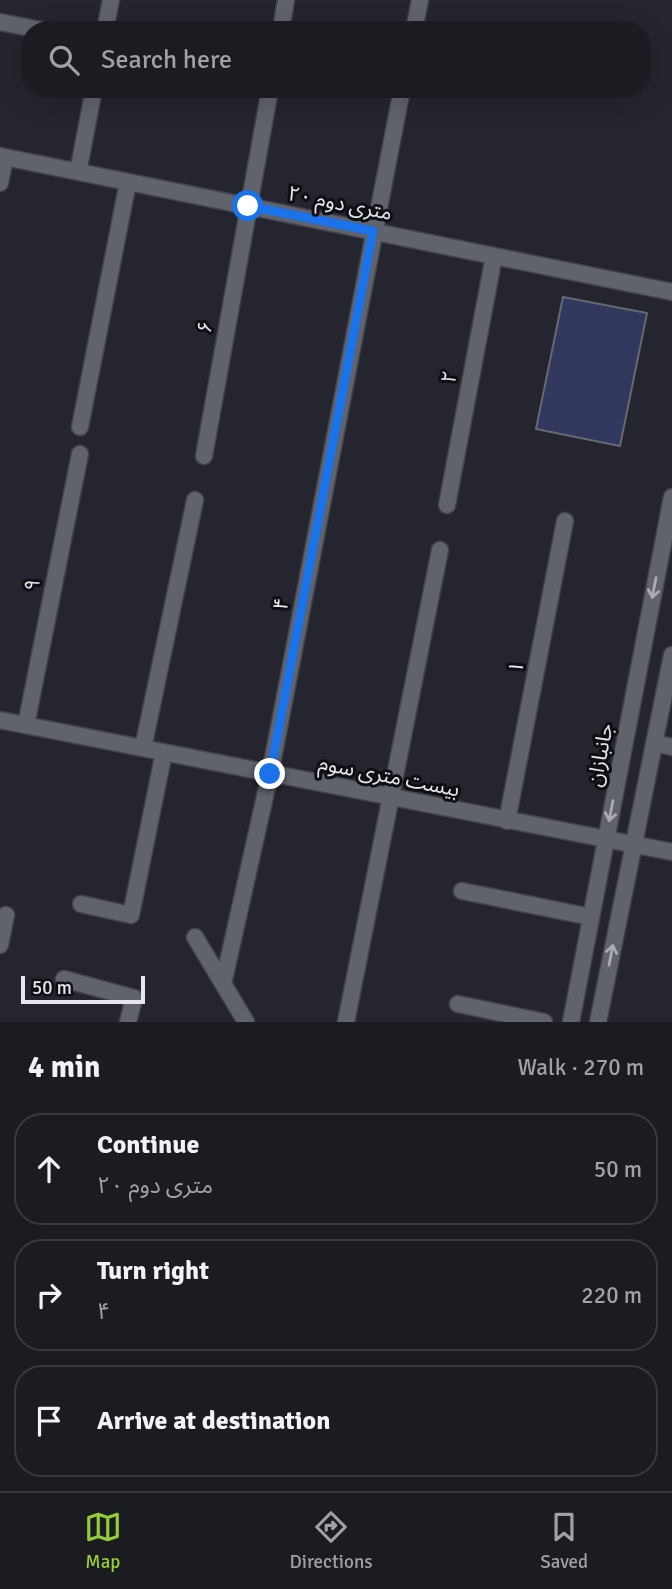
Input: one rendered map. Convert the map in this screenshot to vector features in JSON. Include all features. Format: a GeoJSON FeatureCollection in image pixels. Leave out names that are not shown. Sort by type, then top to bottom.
{"type":"FeatureCollection","features":[{"type":"Feature","properties":{"kind":"street"},"geometry":{"type":"LineString","coordinates":[[107,21],[111,0]]}},
{"type":"Feature","properties":{"kind":"street"},"geometry":{"type":"LineString","coordinates":[[282,21],[286,0]]}},
{"type":"Feature","properties":{"kind":"street"},"geometry":{"type":"LineString","coordinates":[[416,21],[420,0]]}},
{"type":"Feature","properties":{"kind":"street"},"geometry":{"type":"LineString","coordinates":[[0,22],[21,26]]}},
{"type":"Feature","properties":{"kind":"street"},"geometry":{"type":"LineString","coordinates":[[79,172],[92,98]]}},
{"type":"Feature","properties":{"kind":"street","name":"۶"},"geometry":{"type":"LineString","coordinates":[[204,456],[268,98]]}},
{"type":"Feature","properties":{"kind":"street"},"geometry":{"type":"LineString","coordinates":[[373,231],[400,98]]}},
{"type":"Feature","properties":{"kind":"street"},"geometry":{"type":"LineString","coordinates":[[0,183],[3,156]]}},
{"type":"Feature","properties":{"kind":"street","name":"۲۰ متری دوم"},"geometry":{"type":"LineString","coordinates":[[3,156],[672,292]]}},
{"type":"Feature","properties":{"kind":"street"},"geometry":{"type":"LineString","coordinates":[[80,426],[128,182]]}},
{"type":"Feature","properties":{"kind":"street","name":"۴"},"geometry":{"type":"LineString","coordinates":[[223,984],[270,774],[373,231]]}},
{"type":"Feature","properties":{"kind":"street","name":"۲"},"geometry":{"type":"LineString","coordinates":[[447,505],[494,256]]}},
{"type":"Feature","properties":{"kind":"street","name":"۹"},"geometry":{"type":"LineString","coordinates":[[26,725],[80,454]]}},
{"type":"Feature","properties":{"kind":"street","name":"جانبازان"},"geometry":{"type":"LineString","coordinates":[[571,1022],[672,497]]}},
{"type":"Feature","properties":{"kind":"street"},"geometry":{"type":"LineString","coordinates":[[143,748],[195,500]]}},
{"type":"Feature","properties":{"kind":"street","name":"۱"},"geometry":{"type":"LineString","coordinates":[[507,821],[565,521]]}},
{"type":"Feature","properties":{"kind":"street"},"geometry":{"type":"LineString","coordinates":[[346,1022],[440,550]]}},
{"type":"Feature","properties":{"kind":"street"},"geometry":{"type":"LineString","coordinates":[[598,1022],[672,654]]}},
{"type":"Feature","properties":{"kind":"street","name":"بیست متری سوم"},"geometry":{"type":"LineString","coordinates":[[0,720],[672,852]]}},
{"type":"Feature","properties":{"kind":"street"},"geometry":{"type":"LineString","coordinates":[[654,743],[672,747]]}},
{"type":"Feature","properties":{"kind":"street"},"geometry":{"type":"LineString","coordinates":[[81,904],[131,915],[164,752]]}},
{"type":"Feature","properties":{"kind":"street"},"geometry":{"type":"LineString","coordinates":[[462,891],[591,917]]}},
{"type":"Feature","properties":{"kind":"street"},"geometry":{"type":"LineString","coordinates":[[0,945],[6,915]]}},
{"type":"Feature","properties":{"kind":"street"},"geometry":{"type":"LineString","coordinates":[[195,937],[246,1022]]}},
{"type":"Feature","properties":{"kind":"street"},"geometry":{"type":"LineString","coordinates":[[64,979],[134,998],[128,1022]]}},
{"type":"Feature","properties":{"kind":"street"},"geometry":{"type":"LineString","coordinates":[[458,1004],[544,1022]]}},
{"type":"Feature","properties":{"kind":"building"},"geometry":{"type":"Polygon","coordinates":[[[563,297],[647,313],[620,446],[536,429],[563,297]]]}},
{"type":"Feature","properties":{"kind":"route"},"geometry":{"type":"LineString","coordinates":[[248,206],[373,231],[270,774]]}}]}
